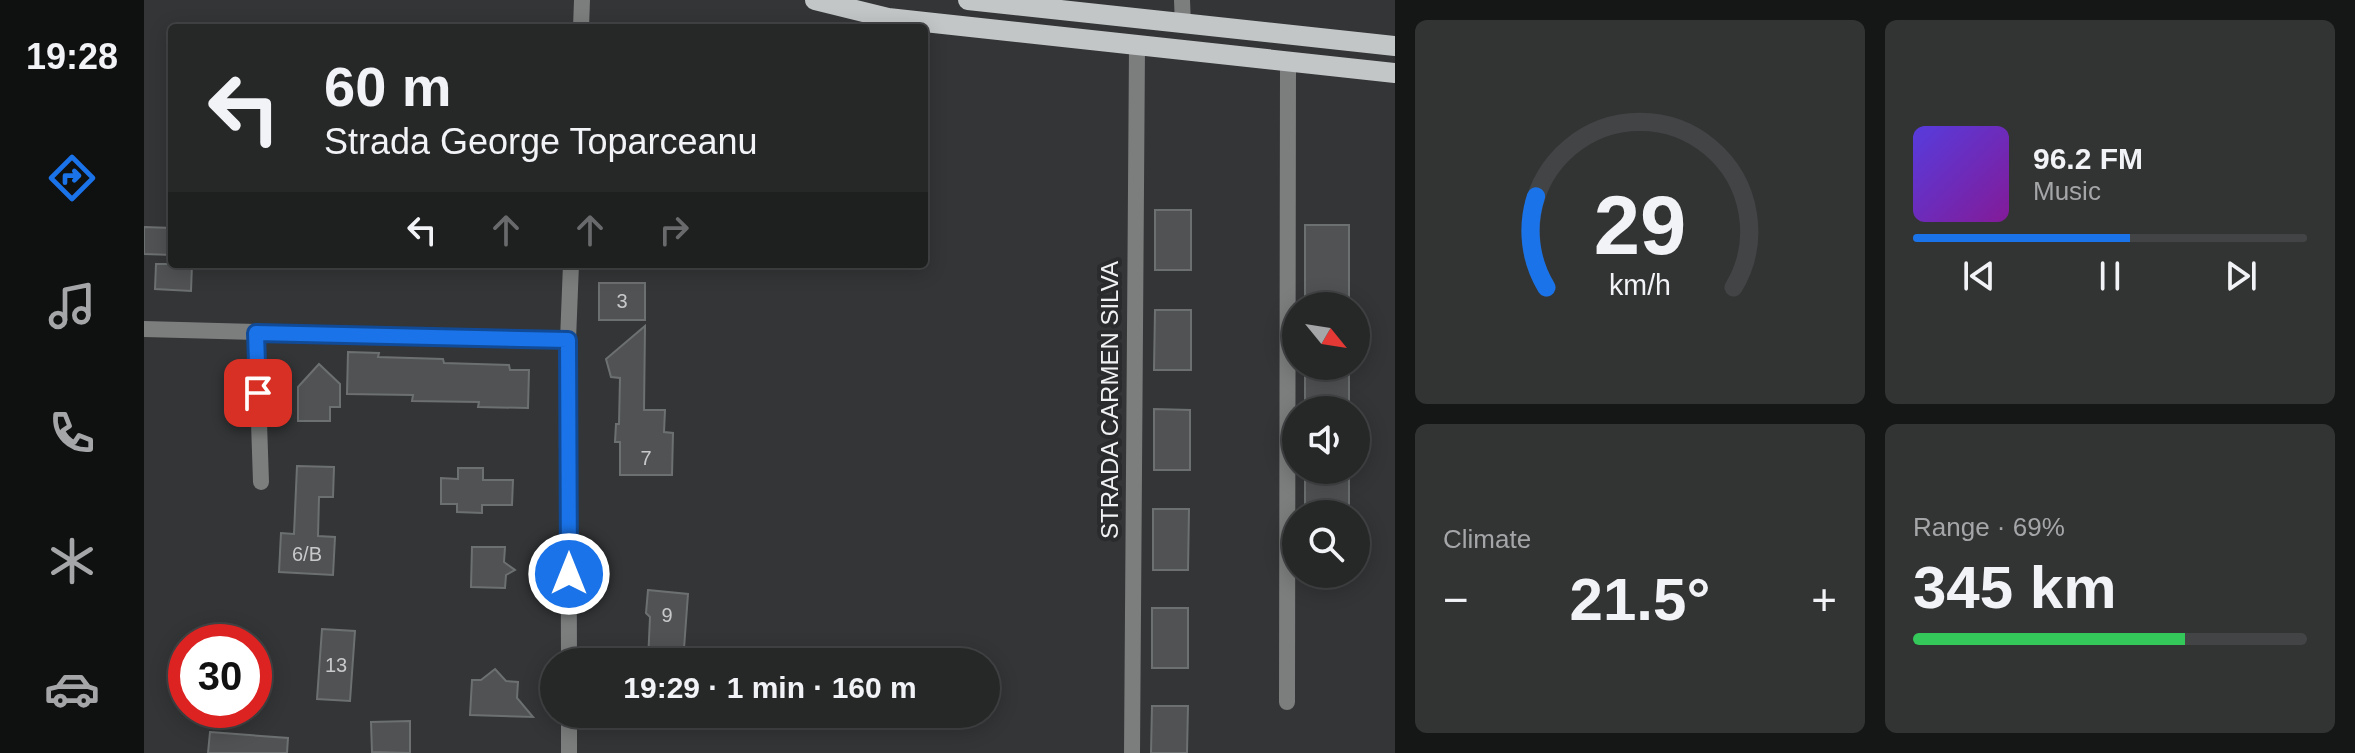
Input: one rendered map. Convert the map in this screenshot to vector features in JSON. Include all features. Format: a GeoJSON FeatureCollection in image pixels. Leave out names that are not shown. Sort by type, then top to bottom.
{"type":"FeatureCollection","features":[{"type":"Feature","properties":{"kind":"main road"},"geometry":{"type":"LineString","coordinates":[[815,0],[888,18],[1395,73]]}},
{"type":"Feature","properties":{"kind":"main road"},"geometry":{"type":"LineString","coordinates":[[968,0],[1395,46]]}},
{"type":"Feature","properties":{"kind":"street"},"geometry":{"type":"LineString","coordinates":[[581,24],[582,0]]}},
{"type":"Feature","properties":{"kind":"street"},"geometry":{"type":"LineString","coordinates":[[1182,0],[1183,25]]}},
{"type":"Feature","properties":{"kind":"street","name":"STRADA CARMEN SILVA"},"geometry":{"type":"LineString","coordinates":[[1132,753],[1137,47]]}},
{"type":"Feature","properties":{"kind":"street"},"geometry":{"type":"LineString","coordinates":[[1287,702],[1288,62]]}},
{"type":"Feature","properties":{"kind":"street"},"geometry":{"type":"LineString","coordinates":[[569,648],[568,340],[571,268]]}},
{"type":"Feature","properties":{"kind":"street"},"geometry":{"type":"LineString","coordinates":[[144,329],[568,340]]}},
{"type":"Feature","properties":{"kind":"street"},"geometry":{"type":"LineString","coordinates":[[256,333],[261,482]]}},
{"type":"Feature","properties":{"kind":"street"},"geometry":{"type":"LineString","coordinates":[[569,728],[569,753]]}},
{"type":"Feature","properties":{"kind":"building"},"geometry":{"type":"Polygon","coordinates":[[[1155,210],[1191,210],[1191,270],[1155,270],[1155,210]]]}},
{"type":"Feature","properties":{"kind":"building"},"geometry":{"type":"Polygon","coordinates":[[[1305,225],[1349,225],[1349,292],[1305,292],[1305,225]]]}},
{"type":"Feature","properties":{"kind":"building"},"geometry":{"type":"Polygon","coordinates":[[[144,227],[168,228],[168,255],[144,254],[144,227]]]}},
{"type":"Feature","properties":{"kind":"building"},"geometry":{"type":"Polygon","coordinates":[[[156,264],[168,264],[168,268],[192,268],[191,291],[155,289],[156,264]]]}},
{"type":"Feature","properties":{"kind":"building"},"geometry":{"type":"Polygon","coordinates":[[[599,283],[645,283],[645,320],[599,320],[599,283]]]}},
{"type":"Feature","properties":{"kind":"building"},"geometry":{"type":"Polygon","coordinates":[[[1155,310],[1191,310],[1191,370],[1154,370],[1155,310]]]}},
{"type":"Feature","properties":{"kind":"building"},"geometry":{"type":"Polygon","coordinates":[[[645,326],[644,410],[665,410],[664,432],[673,433],[672,475],[620,475],[620,442],[615,442],[616,424],[619,424],[620,378],[611,377],[606,359],[645,326]]]}},
{"type":"Feature","properties":{"kind":"building"},"geometry":{"type":"Polygon","coordinates":[[[348,352],[379,353],[378,357],[443,359],[444,363],[509,365],[510,370],[529,370],[528,408],[478,407],[479,402],[412,401],[413,395],[347,394],[348,352]]]}},
{"type":"Feature","properties":{"kind":"building"},"geometry":{"type":"Polygon","coordinates":[[[319,364],[340,384],[340,407],[330,407],[330,421],[298,421],[298,387],[319,364]]]}},
{"type":"Feature","properties":{"kind":"building"},"geometry":{"type":"Polygon","coordinates":[[[1305,380],[1349,380],[1349,396],[1305,396],[1305,380]]]}},
{"type":"Feature","properties":{"kind":"building"},"geometry":{"type":"Polygon","coordinates":[[[1154,409],[1190,410],[1190,470],[1154,470],[1154,409]]]}},
{"type":"Feature","properties":{"kind":"building"},"geometry":{"type":"Polygon","coordinates":[[[297,466],[334,467],[333,497],[319,497],[318,536],[335,537],[333,575],[279,572],[281,533],[294,534],[297,466]]]}},
{"type":"Feature","properties":{"kind":"building"},"geometry":{"type":"Polygon","coordinates":[[[458,468],[483,468],[483,480],[513,480],[512,505],[482,505],[482,513],[457,512],[457,504],[441,504],[441,478],[458,479],[458,468]]]}},
{"type":"Feature","properties":{"kind":"building"},"geometry":{"type":"Polygon","coordinates":[[[1305,484],[1349,484],[1349,500],[1305,500],[1305,484]]]}},
{"type":"Feature","properties":{"kind":"building"},"geometry":{"type":"Polygon","coordinates":[[[1153,509],[1189,509],[1188,570],[1153,570],[1153,509]]]}},
{"type":"Feature","properties":{"kind":"building"},"geometry":{"type":"Polygon","coordinates":[[[472,547],[505,547],[504,562],[515,570],[506,575],[505,588],[471,587],[472,547]]]}},
{"type":"Feature","properties":{"kind":"building"},"geometry":{"type":"Polygon","coordinates":[[[648,590],[688,594],[684,648],[649,648],[650,617],[646,613],[648,590]]]}},
{"type":"Feature","properties":{"kind":"building"},"geometry":{"type":"Polygon","coordinates":[[[1152,608],[1188,608],[1188,668],[1152,668],[1152,608]]]}},
{"type":"Feature","properties":{"kind":"building"},"geometry":{"type":"Polygon","coordinates":[[[322,629],[355,631],[350,701],[317,699],[322,629]]]}},
{"type":"Feature","properties":{"kind":"building"},"geometry":{"type":"Polygon","coordinates":[[[495,669],[506,681],[518,682],[517,698],[533,717],[470,715],[472,680],[481,680],[495,669]]]}},
{"type":"Feature","properties":{"kind":"building"},"geometry":{"type":"Polygon","coordinates":[[[1152,706],[1188,706],[1187,753],[1151,753],[1152,706]]]}},
{"type":"Feature","properties":{"kind":"building"},"geometry":{"type":"Polygon","coordinates":[[[410,721],[410,753],[372,752],[371,722],[410,721]]]}},
{"type":"Feature","properties":{"kind":"building"},"geometry":{"type":"Polygon","coordinates":[[[210,732],[288,738],[287,753],[208,753],[210,732]]]}},
{"type":"Feature","properties":{"kind":"route"},"geometry":{"type":"LineString","coordinates":[[258,393],[256,333],[568,340],[569,574]]}}]}
